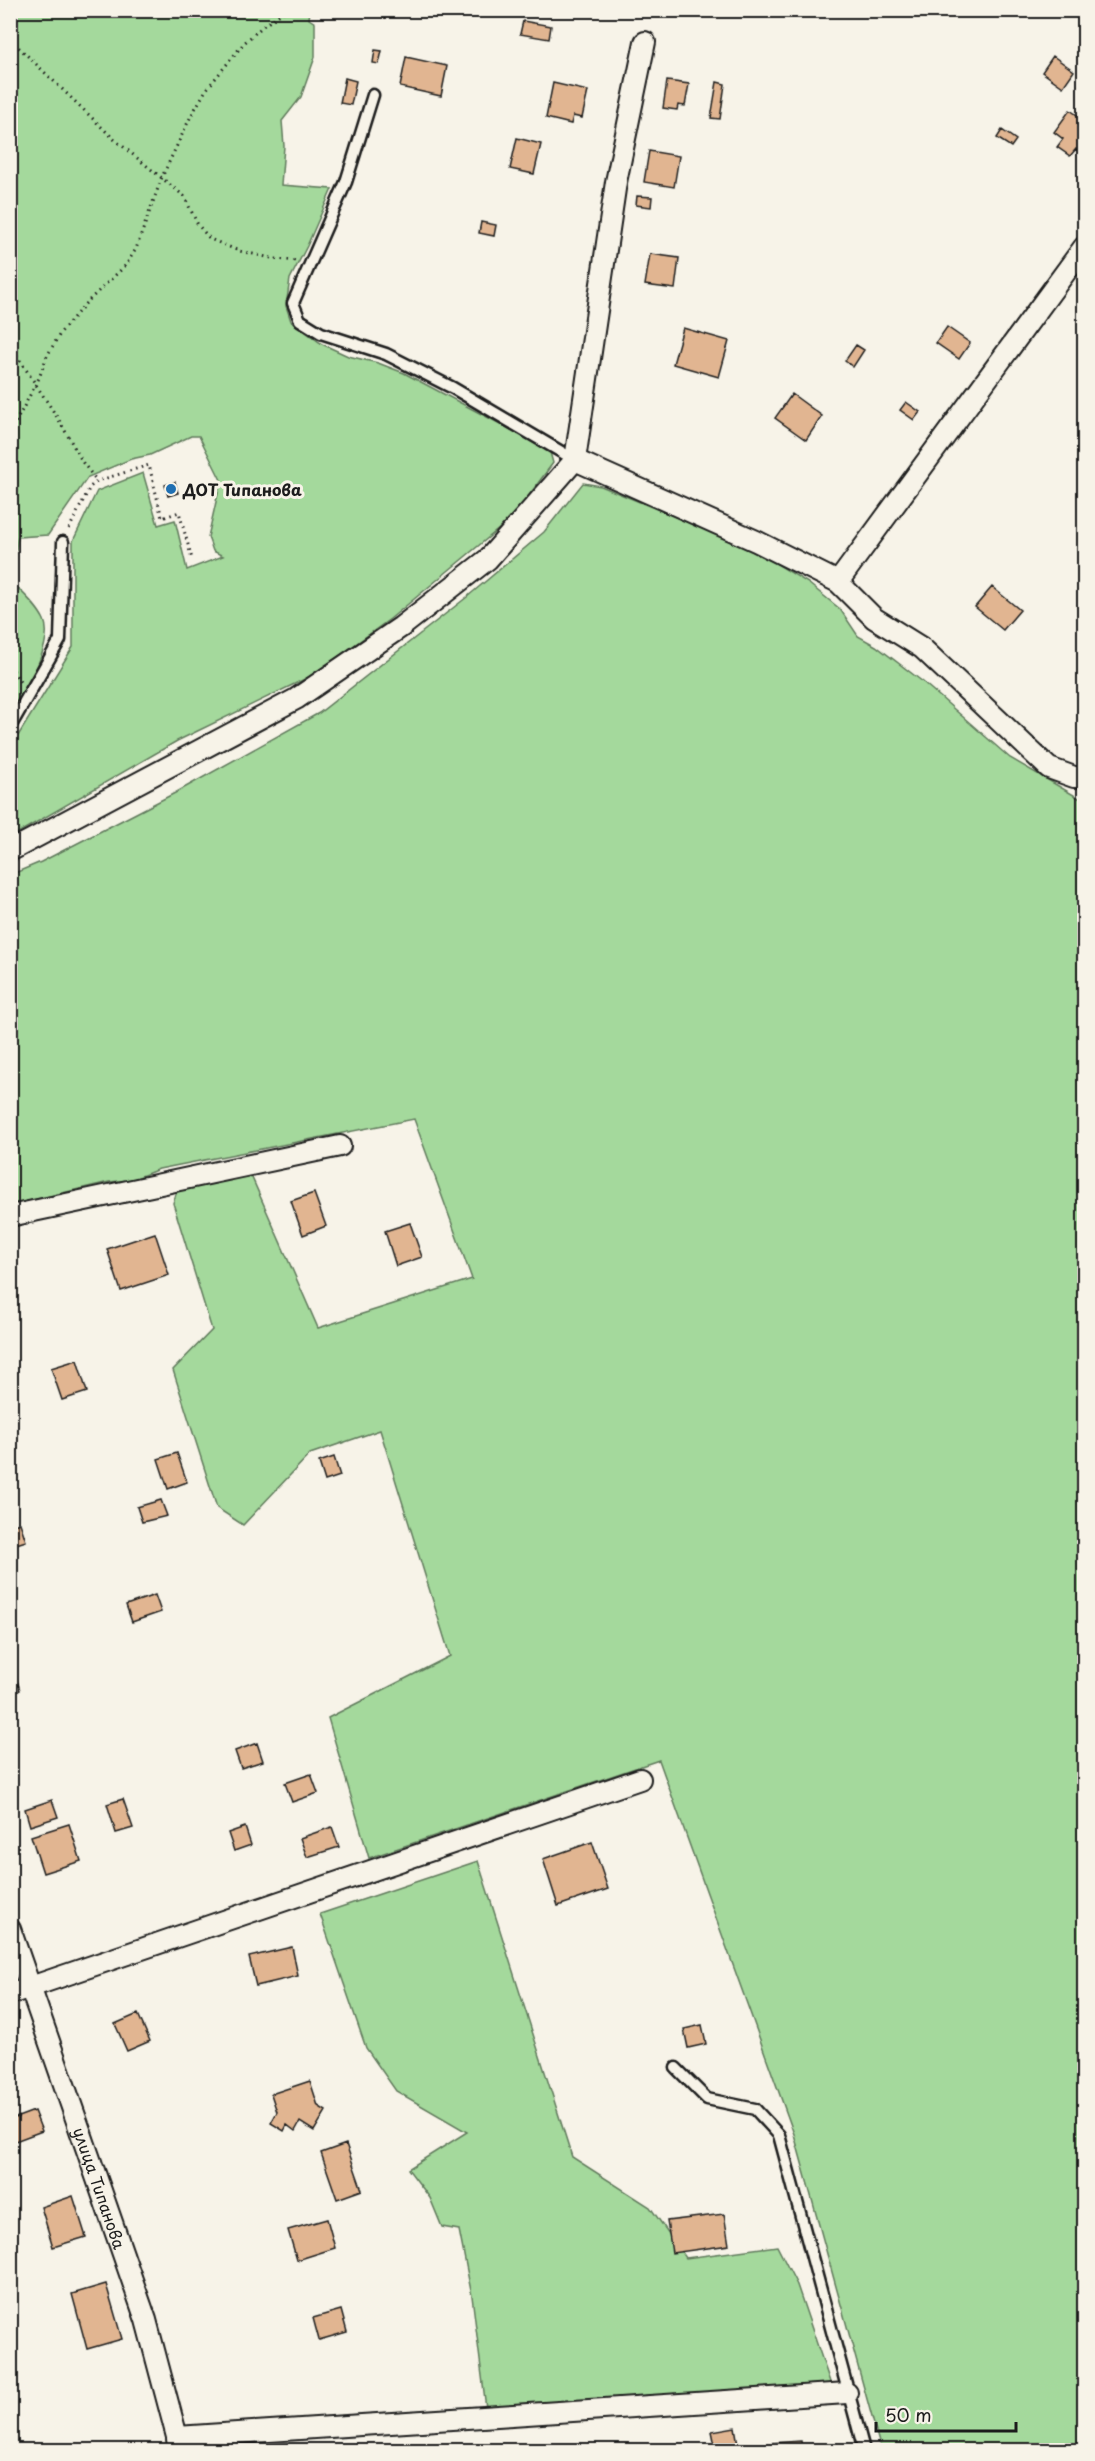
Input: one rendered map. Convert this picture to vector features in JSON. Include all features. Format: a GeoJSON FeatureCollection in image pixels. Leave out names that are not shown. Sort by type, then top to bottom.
{"type":"FeatureCollection","features":[{"type":"Feature","properties":{"kind":"street"},"geometry":{"type":"LineString","coordinates":[[10,851],[296,699],[391,633],[488,559],[575,460],[616,182],[645,42]]}},
{"type":"Feature","properties":{"kind":"street"},"geometry":{"type":"LineString","coordinates":[[838,582],[1084,248]]}},
{"type":"Feature","properties":{"kind":"street"},"geometry":{"type":"LineString","coordinates":[[575,460],[756,541],[838,582],[874,618],[922,648],[1049,768],[1074,777],[1084,777]]}},
{"type":"Feature","properties":{"kind":"street"},"geometry":{"type":"LineString","coordinates":[[10,1216],[340,1146]]}},
{"type":"Feature","properties":{"kind":"street"},"geometry":{"type":"LineString","coordinates":[[10,1994],[639,1779]]}},
{"type":"Feature","properties":{"kind":"street","name":"улица Типанова"},"geometry":{"type":"LineString","coordinates":[[10,1929],[146,2320],[178,2444]]}},
{"type":"Feature","properties":{"kind":"street"},"geometry":{"type":"LineString","coordinates":[[178,2444],[847,2392]]}},
{"type":"Feature","properties":{"kind":"lane"},"geometry":{"type":"LineString","coordinates":[[373,95],[346,182],[293,303],[300,320],[321,333],[386,354],[453,388],[575,460]]}},
{"type":"Feature","properties":{"kind":"lane"},"geometry":{"type":"LineString","coordinates":[[10,727],[60,640],[63,542]]}},
{"type":"Feature","properties":{"kind":"lane"},"geometry":{"type":"LineString","coordinates":[[676,2068],[708,2099],[755,2109],[779,2135],[864,2451]]}},
{"type":"Feature","properties":{"kind":"path"},"geometry":{"type":"LineString","coordinates":[[10,433],[36,386],[47,356],[61,332],[85,304],[126,265],[136,249],[162,177],[206,90],[244,43],[286,10]]}},
{"type":"Feature","properties":{"kind":"path"},"geometry":{"type":"LineString","coordinates":[[10,39],[115,140],[184,196],[198,225],[210,239],[239,251],[276,259],[309,262]]}},
{"type":"Feature","properties":{"kind":"path"},"geometry":{"type":"LineString","coordinates":[[10,345],[59,420],[83,463],[97,481]]}},
{"type":"Feature","properties":{"kind":"path"},"geometry":{"type":"LineString","coordinates":[[63,542],[90,487],[97,481],[149,465],[162,518],[179,512],[192,559]]}},
{"type":"Feature","properties":{"kind":"green space"},"geometry":{"type":"Polygon","coordinates":[[[10,11],[310,11],[309,19],[315,23],[315,57],[301,97],[282,121],[284,146],[281,185],[332,189],[290,279],[286,306],[291,321],[322,344],[348,356],[378,363],[404,373],[540,445],[550,452],[553,463],[512,518],[390,619],[313,675],[177,741],[11,837],[11,747],[73,647],[73,541],[97,491],[143,473],[158,525],[175,520],[187,570],[223,556],[213,551],[208,537],[221,480],[199,436],[191,436],[150,455],[131,459],[88,477],[48,535],[18,537],[11,581],[37,609],[44,620],[46,630],[42,655],[11,714],[10,11]]]}},
{"type":"Feature","properties":{"kind":"green space"},"geometry":{"type":"Polygon","coordinates":[[[583,483],[601,486],[717,534],[769,559],[808,583],[840,609],[858,636],[876,646],[923,682],[1010,758],[1084,801],[1084,2450],[881,2450],[794,2134],[659,1760],[369,1858],[328,1718],[450,1656],[380,1430],[310,1454],[243,1525],[217,1508],[173,1370],[212,1330],[173,1203],[177,1191],[249,1171],[318,1328],[472,1279],[414,1119],[159,1169],[131,1180],[109,1182],[11,1205],[10,875],[41,862],[175,793],[319,713],[467,597],[544,532],[583,483]]]}},
{"type":"Feature","properties":{"kind":"green space"},"geometry":{"type":"Polygon","coordinates":[[[478,1861],[572,2157],[650,2207],[686,2258],[777,2246],[797,2285],[831,2385],[486,2408],[472,2296],[459,2230],[442,2227],[430,2198],[408,2169],[467,2132],[396,2091],[366,2048],[320,1914],[478,1861]]]}},
{"type":"Feature","properties":{"kind":"building"},"geometry":{"type":"Polygon","coordinates":[[[523,21],[551,26],[549,39],[520,34],[523,21]]]}},
{"type":"Feature","properties":{"kind":"building"},"geometry":{"type":"Polygon","coordinates":[[[375,50],[382,51],[379,64],[373,63],[375,50]]]}},
{"type":"Feature","properties":{"kind":"building"},"geometry":{"type":"Polygon","coordinates":[[[1053,56],[1074,71],[1063,87],[1042,72],[1053,56]]]}},
{"type":"Feature","properties":{"kind":"building"},"geometry":{"type":"Polygon","coordinates":[[[406,57],[447,66],[441,96],[400,87],[406,57]]]}},
{"type":"Feature","properties":{"kind":"building"},"geometry":{"type":"Polygon","coordinates":[[[345,78],[356,81],[351,105],[340,103],[345,78]]]}},
{"type":"Feature","properties":{"kind":"building"},"geometry":{"type":"Polygon","coordinates":[[[667,81],[689,84],[685,106],[678,105],[677,110],[663,108],[667,81]]]}},
{"type":"Feature","properties":{"kind":"building"},"geometry":{"type":"Polygon","coordinates":[[[717,82],[725,84],[720,119],[711,118],[717,82]]]}},
{"type":"Feature","properties":{"kind":"building"},"geometry":{"type":"Polygon","coordinates":[[[553,83],[588,91],[582,118],[573,116],[571,124],[546,118],[553,83]]]}},
{"type":"Feature","properties":{"kind":"building"},"geometry":{"type":"Polygon","coordinates":[[[1070,110],[1084,120],[1084,126],[1080,132],[1084,135],[1084,148],[1081,152],[1076,149],[1070,156],[1057,147],[1063,139],[1054,132],[1070,110]]]}},
{"type":"Feature","properties":{"kind":"building"},"geometry":{"type":"Polygon","coordinates":[[[1002,130],[1016,140],[1011,147],[997,138],[1002,130]]]}},
{"type":"Feature","properties":{"kind":"building"},"geometry":{"type":"Polygon","coordinates":[[[517,138],[541,144],[534,174],[510,169],[517,138]]]}},
{"type":"Feature","properties":{"kind":"building"},"geometry":{"type":"Polygon","coordinates":[[[649,151],[679,156],[674,187],[644,182],[649,151]]]}},
{"type":"Feature","properties":{"kind":"building"},"geometry":{"type":"Polygon","coordinates":[[[637,196],[652,197],[651,207],[636,205],[637,196]]]}},
{"type":"Feature","properties":{"kind":"building"},"geometry":{"type":"Polygon","coordinates":[[[481,222],[496,225],[494,236],[479,233],[481,222]]]}},
{"type":"Feature","properties":{"kind":"building"},"geometry":{"type":"Polygon","coordinates":[[[650,254],[679,258],[675,289],[645,285],[650,254]]]}},
{"type":"Feature","properties":{"kind":"building"},"geometry":{"type":"Polygon","coordinates":[[[947,327],[970,343],[959,359],[936,343],[947,327]]]}},
{"type":"Feature","properties":{"kind":"building"},"geometry":{"type":"Polygon","coordinates":[[[683,328],[729,341],[719,377],[673,364],[683,328]]]}},
{"type":"Feature","properties":{"kind":"building"},"geometry":{"type":"Polygon","coordinates":[[[856,345],[864,350],[853,367],[845,361],[856,345]]]}},
{"type":"Feature","properties":{"kind":"building"},"geometry":{"type":"Polygon","coordinates":[[[792,394],[822,416],[806,440],[775,418],[792,394]]]}},
{"type":"Feature","properties":{"kind":"building"},"geometry":{"type":"Polygon","coordinates":[[[906,402],[920,412],[914,420],[900,410],[906,402]]]}},
{"type":"Feature","properties":{"kind":"building","name":"ДОТ Типанова"},"geometry":{"type":"Polygon","coordinates":[[[175,482],[178,493],[168,496],[165,485],[175,482]]]}},
{"type":"Feature","properties":{"kind":"building"},"geometry":{"type":"Polygon","coordinates":[[[992,587],[1020,610],[1003,630],[975,607],[992,587]]]}},
{"type":"Feature","properties":{"kind":"building"},"geometry":{"type":"Polygon","coordinates":[[[314,1193],[326,1226],[303,1235],[291,1201],[314,1193]]]}},
{"type":"Feature","properties":{"kind":"building"},"geometry":{"type":"Polygon","coordinates":[[[410,1223],[422,1257],[396,1266],[385,1231],[410,1223]]]}},
{"type":"Feature","properties":{"kind":"building"},"geometry":{"type":"Polygon","coordinates":[[[155,1233],[169,1275],[121,1291],[107,1249],[155,1233]]]}},
{"type":"Feature","properties":{"kind":"building"},"geometry":{"type":"Polygon","coordinates":[[[77,1360],[87,1392],[62,1400],[51,1368],[77,1360]]]}},
{"type":"Feature","properties":{"kind":"building"},"geometry":{"type":"Polygon","coordinates":[[[177,1453],[187,1482],[168,1489],[158,1459],[177,1453]]]}},
{"type":"Feature","properties":{"kind":"building"},"geometry":{"type":"Polygon","coordinates":[[[334,1457],[340,1476],[325,1481],[319,1462],[334,1457]]]}},
{"type":"Feature","properties":{"kind":"building"},"geometry":{"type":"Polygon","coordinates":[[[161,1500],[167,1516],[142,1522],[137,1507],[161,1500]]]}},
{"type":"Feature","properties":{"kind":"building"},"geometry":{"type":"Polygon","coordinates":[[[20,1523],[26,1541],[10,1546],[10,1526],[20,1523]]]}},
{"type":"Feature","properties":{"kind":"building"},"geometry":{"type":"Polygon","coordinates":[[[155,1595],[161,1612],[132,1622],[126,1605],[155,1595]]]}},
{"type":"Feature","properties":{"kind":"building"},"geometry":{"type":"Polygon","coordinates":[[[10,1665],[12,1665],[20,1690],[10,1693],[10,1665]]]}},
{"type":"Feature","properties":{"kind":"building"},"geometry":{"type":"Polygon","coordinates":[[[257,1743],[263,1761],[241,1768],[235,1751],[257,1743]]]}},
{"type":"Feature","properties":{"kind":"building"},"geometry":{"type":"Polygon","coordinates":[[[311,1774],[318,1793],[292,1802],[285,1783],[311,1774]]]}},
{"type":"Feature","properties":{"kind":"building"},"geometry":{"type":"Polygon","coordinates":[[[123,1799],[133,1828],[116,1833],[107,1804],[123,1799]]]}},
{"type":"Feature","properties":{"kind":"building"},"geometry":{"type":"Polygon","coordinates":[[[52,1800],[58,1817],[30,1826],[25,1809],[52,1800]]]}},
{"type":"Feature","properties":{"kind":"building"},"geometry":{"type":"Polygon","coordinates":[[[69,1824],[81,1861],[43,1873],[31,1836],[69,1824]]]}},
{"type":"Feature","properties":{"kind":"building"},"geometry":{"type":"Polygon","coordinates":[[[245,1827],[251,1845],[234,1851],[228,1833],[245,1827]]]}},
{"type":"Feature","properties":{"kind":"building"},"geometry":{"type":"Polygon","coordinates":[[[332,1827],[339,1847],[307,1857],[300,1838],[332,1827]]]}},
{"type":"Feature","properties":{"kind":"building"},"geometry":{"type":"Polygon","coordinates":[[[592,1842],[608,1889],[558,1906],[543,1859],[592,1842]]]}},
{"type":"Feature","properties":{"kind":"building"},"geometry":{"type":"Polygon","coordinates":[[[292,1947],[298,1976],[256,1986],[249,1957],[292,1947]]]}},
{"type":"Feature","properties":{"kind":"building"},"geometry":{"type":"Polygon","coordinates":[[[138,2014],[150,2041],[127,2051],[115,2024],[138,2014]]]}},
{"type":"Feature","properties":{"kind":"building"},"geometry":{"type":"Polygon","coordinates":[[[702,2025],[706,2044],[688,2048],[684,2029],[702,2025]]]}},
{"type":"Feature","properties":{"kind":"building"},"geometry":{"type":"Polygon","coordinates":[[[310,2081],[318,2106],[326,2111],[314,2131],[300,2122],[295,2131],[287,2125],[284,2131],[271,2123],[277,2112],[271,2094],[310,2081]]]}},
{"type":"Feature","properties":{"kind":"building"},"geometry":{"type":"Polygon","coordinates":[[[34,2111],[42,2131],[10,2143],[10,2120],[34,2111]]]}},
{"type":"Feature","properties":{"kind":"building"},"geometry":{"type":"Polygon","coordinates":[[[346,2144],[362,2190],[337,2199],[321,2153],[346,2144]]]}},
{"type":"Feature","properties":{"kind":"building"},"geometry":{"type":"Polygon","coordinates":[[[73,2196],[86,2237],[53,2247],[41,2207],[73,2196]]]}},
{"type":"Feature","properties":{"kind":"building"},"geometry":{"type":"Polygon","coordinates":[[[724,2214],[729,2245],[672,2253],[667,2221],[724,2214]]]}},
{"type":"Feature","properties":{"kind":"building"},"geometry":{"type":"Polygon","coordinates":[[[327,2219],[335,2248],[297,2260],[288,2230],[327,2219]]]}},
{"type":"Feature","properties":{"kind":"building"},"geometry":{"type":"Polygon","coordinates":[[[106,2284],[122,2339],[87,2349],[72,2294],[106,2284]]]}},
{"type":"Feature","properties":{"kind":"building"},"geometry":{"type":"Polygon","coordinates":[[[341,2310],[347,2332],[319,2340],[313,2318],[341,2310]]]}},
{"type":"Feature","properties":{"kind":"building"},"geometry":{"type":"Polygon","coordinates":[[[735,2427],[739,2450],[716,2450],[712,2431],[735,2427]]]}},
{"type":"Feature","properties":{"kind":"building"},"geometry":{"type":"Polygon","coordinates":[[[801,2441],[802,2450],[773,2450],[772,2443],[801,2441]]]}},
{"type":"Feature","properties":{"kind":"place","name":"ДОТ Типанова"},"geometry":{"type":"Point","coordinates":[171,489]}}]}
